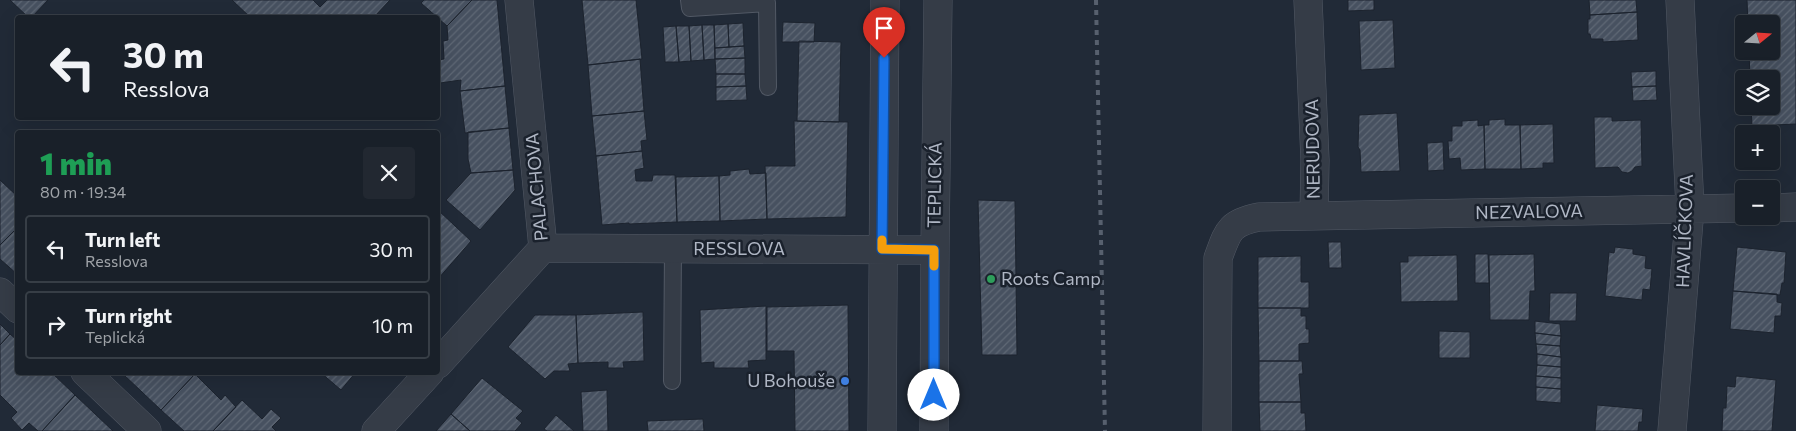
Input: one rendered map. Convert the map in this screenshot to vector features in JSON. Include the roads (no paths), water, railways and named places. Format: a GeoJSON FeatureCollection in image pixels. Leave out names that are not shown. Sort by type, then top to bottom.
{"type":"FeatureCollection","features":[{"type":"Feature","properties":{"kind":"street","name":"PALACHOVA"},"geometry":{"type":"LineString","coordinates":[[440,362],[543,248],[519,0]]}},
{"type":"Feature","properties":{"kind":"street"},"geometry":{"type":"LineString","coordinates":[[882,431],[885,0]]}},
{"type":"Feature","properties":{"kind":"street","name":"TEPLICKÁ"},"geometry":{"type":"LineString","coordinates":[[934,431],[934,250],[938,0]]}},
{"type":"Feature","properties":{"kind":"street","name":"NERUDOVA"},"geometry":{"type":"LineString","coordinates":[[1217,431],[1218,258],[1228,233],[1241,221],[1259,217],[1314,216],[1315,160],[1308,0]]}},
{"type":"Feature","properties":{"kind":"street","name":"HAVLÍČKOVA"},"geometry":{"type":"LineString","coordinates":[[1672,431],[1690,208],[1680,0]]}},
{"type":"Feature","properties":{"kind":"street","name":"NEZVALOVA"},"geometry":{"type":"LineString","coordinates":[[1314,216],[1735,208]]}},
{"type":"Feature","properties":{"kind":"street"},"geometry":{"type":"LineString","coordinates":[[1780,208],[1796,208]]}},
{"type":"Feature","properties":{"kind":"street","name":"RESSLOVA"},"geometry":{"type":"LineString","coordinates":[[543,248],[934,250]]}},
{"type":"Feature","properties":{"kind":"street"},"geometry":{"type":"LineString","coordinates":[[0,292],[15,306]]}},
{"type":"Feature","properties":{"kind":"street"},"geometry":{"type":"LineString","coordinates":[[88,375],[147,431]]}},
{"type":"Feature","properties":{"kind":"street"},"geometry":{"type":"LineString","coordinates":[[376,431],[427,375]]}},
{"type":"Feature","properties":{"kind":"lane"},"geometry":{"type":"LineString","coordinates":[[689,0],[690,8],[767,3],[768,87]]}},
{"type":"Feature","properties":{"kind":"lane"},"geometry":{"type":"LineString","coordinates":[[672,381],[673,248]]}},
{"type":"Feature","properties":{"kind":"railway"},"geometry":{"type":"LineString","coordinates":[[1096,0],[1105,431]]}},
{"type":"Feature","properties":{"kind":"place","name":"Roots Camp"},"geometry":{"type":"Point","coordinates":[991,279]}},
{"type":"Feature","properties":{"kind":"place","name":"U Bohouše"},"geometry":{"type":"Point","coordinates":[845,381]}}]}
